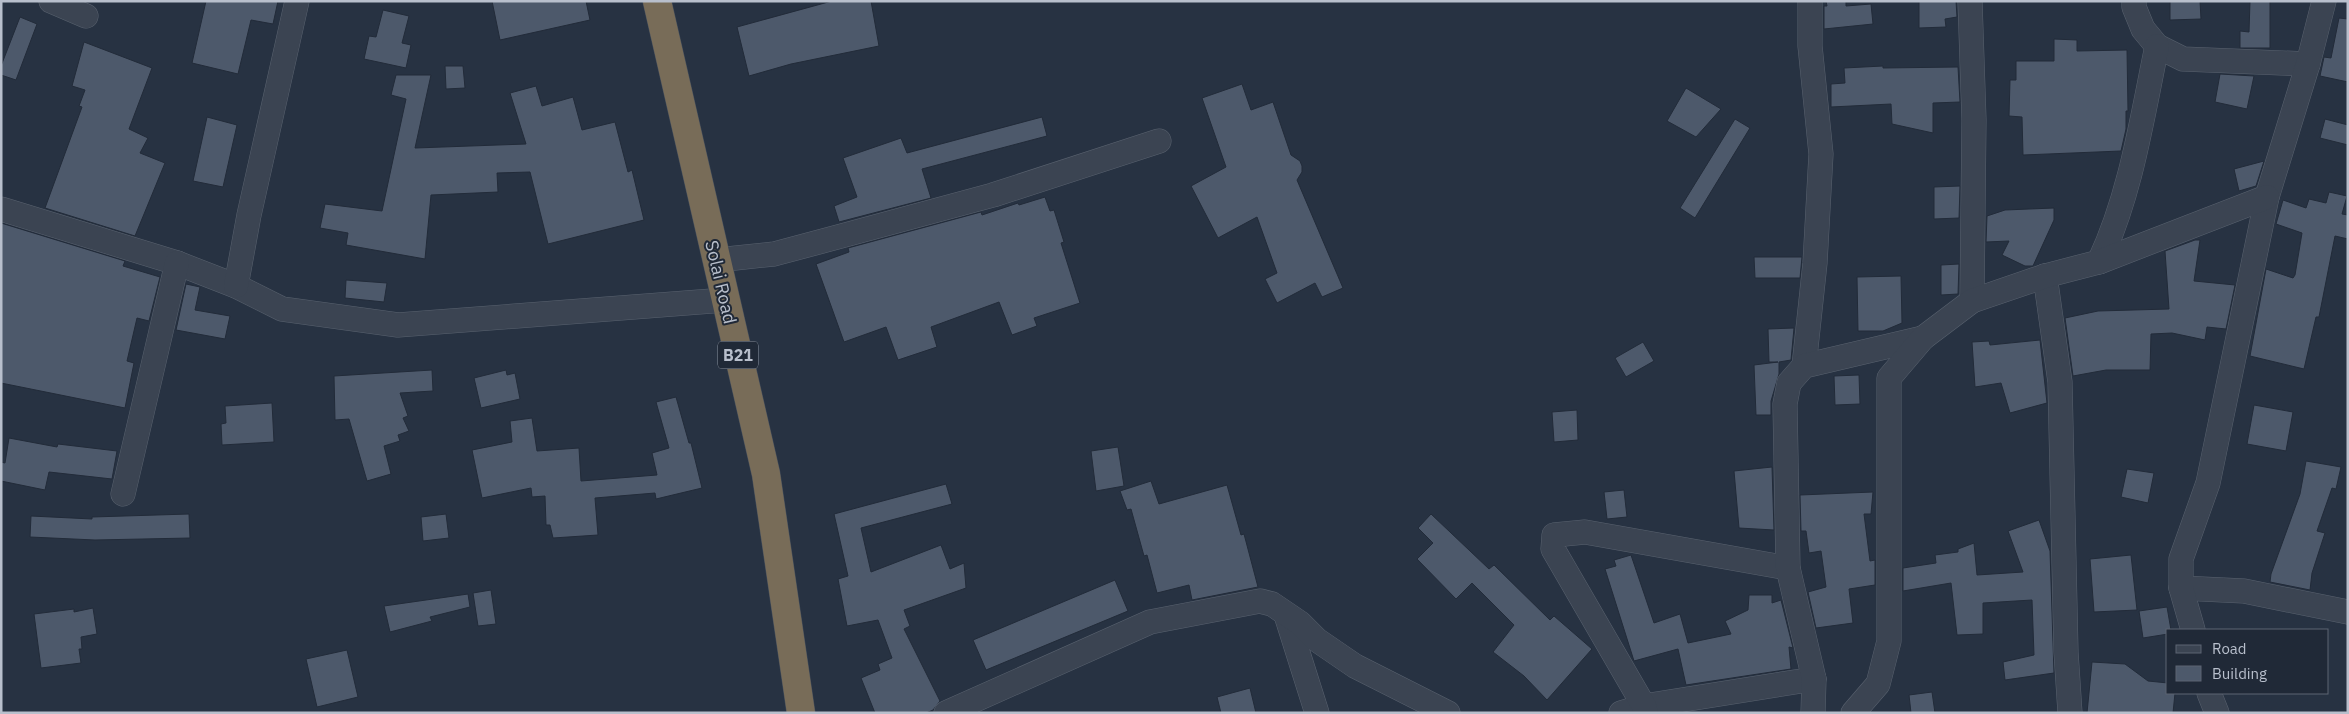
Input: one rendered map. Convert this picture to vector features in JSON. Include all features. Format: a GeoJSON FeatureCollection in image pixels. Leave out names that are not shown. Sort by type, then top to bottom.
{"type":"FeatureCollection","features":[{"type":"Feature","properties":{"kind":"highway","name":"Solai Road"},"geometry":{"type":"LineString","coordinates":[[657,1],[766,474],[801,713]]}},
{"type":"Feature","properties":{"kind":"street"},"geometry":{"type":"LineString","coordinates":[[51,1],[86,16]]}},
{"type":"Feature","properties":{"kind":"street"},"geometry":{"type":"LineString","coordinates":[[236,286],[249,215],[297,1]]}},
{"type":"Feature","properties":{"kind":"street"},"geometry":{"type":"LineString","coordinates":[[1810,1],[1810,46],[1821,154],[1815,263],[1804,366],[1789,384],[1786,404],[1788,568],[1814,679],[1813,713]]}},
{"type":"Feature","properties":{"kind":"street"},"geometry":{"type":"LineString","coordinates":[[1970,1],[1974,120],[1972,301]]}},
{"type":"Feature","properties":{"kind":"street"},"geometry":{"type":"LineString","coordinates":[[2134,1],[2134,6],[2143,29],[2157,46],[2183,59],[2308,64]]}},
{"type":"Feature","properties":{"kind":"street"},"geometry":{"type":"LineString","coordinates":[[2192,629],[2181,588],[2181,559],[2208,483],[2267,197],[2308,64],[2324,1]]}},
{"type":"Feature","properties":{"kind":"street"},"geometry":{"type":"LineString","coordinates":[[2099,262],[2114,232],[2134,157],[2157,46]]}},
{"type":"Feature","properties":{"kind":"street"},"geometry":{"type":"LineString","coordinates":[[717,260],[774,254],[919,215],[993,195],[1159,141]]}},
{"type":"Feature","properties":{"kind":"street"},"geometry":{"type":"LineString","coordinates":[[1853,713],[1878,684],[1889,641],[1889,378],[1923,338],[1972,301],[2045,276],[2099,262],[2267,197]]}},
{"type":"Feature","properties":{"kind":"street"},"geometry":{"type":"LineString","coordinates":[[1,209],[177,263],[236,286],[282,309],[398,325],[725,300]]}},
{"type":"Feature","properties":{"kind":"street"},"geometry":{"type":"LineString","coordinates":[[123,494],[177,263]]}},
{"type":"Feature","properties":{"kind":"street"},"geometry":{"type":"LineString","coordinates":[[2045,276],[2060,382],[2066,652],[2070,713]]}},
{"type":"Feature","properties":{"kind":"street"},"geometry":{"type":"LineString","coordinates":[[1804,366],[1923,338]]}},
{"type":"Feature","properties":{"kind":"street"},"geometry":{"type":"LineString","coordinates":[[1645,709],[1553,549],[1554,535],[1585,532],[1788,568]]}},
{"type":"Feature","properties":{"kind":"street"},"geometry":{"type":"LineString","coordinates":[[2181,588],[2244,591],[2348,612]]}},
{"type":"Feature","properties":{"kind":"street"},"geometry":{"type":"LineString","coordinates":[[946,713],[1150,622],[1260,601],[1272,604],[1300,623],[1317,640],[1355,666],[1448,713]]}},
{"type":"Feature","properties":{"kind":"street"},"geometry":{"type":"LineString","coordinates":[[1286,614],[1317,713]]}},
{"type":"Feature","properties":{"kind":"street"},"geometry":{"type":"LineString","coordinates":[[1621,713],[1814,679]]}},
{"type":"Feature","properties":{"kind":"building"},"geometry":{"type":"Polygon","coordinates":[[[206,1],[278,1],[273,24],[251,20],[238,74],[192,63],[206,1]]]}},
{"type":"Feature","properties":{"kind":"building"},"geometry":{"type":"Polygon","coordinates":[[[492,1],[586,1],[590,20],[500,40],[492,1]]]}},
{"type":"Feature","properties":{"kind":"building"},"geometry":{"type":"Polygon","coordinates":[[[832,1],[871,1],[879,46],[791,64],[749,76],[737,27],[832,1]]]}},
{"type":"Feature","properties":{"kind":"building"},"geometry":{"type":"Polygon","coordinates":[[[1826,1],[1846,1],[1846,6],[1871,4],[1873,24],[1824,29],[1824,6],[1827,6],[1826,1]]]}},
{"type":"Feature","properties":{"kind":"building"},"geometry":{"type":"Polygon","coordinates":[[[1919,1],[1956,1],[1957,17],[1945,19],[1946,27],[1919,28],[1919,1]]]}},
{"type":"Feature","properties":{"kind":"building"},"geometry":{"type":"Polygon","coordinates":[[[2170,1],[2200,1],[2201,19],[2170,20],[2170,1]]]}},
{"type":"Feature","properties":{"kind":"building"},"geometry":{"type":"Polygon","coordinates":[[[2250,1],[2270,1],[2270,48],[2240,48],[2240,31],[2249,32],[2250,1]]]}},
{"type":"Feature","properties":{"kind":"building"},"geometry":{"type":"Polygon","coordinates":[[[383,10],[409,16],[402,43],[411,45],[406,68],[364,59],[369,36],[376,37],[383,10]]]}},
{"type":"Feature","properties":{"kind":"building"},"geometry":{"type":"Polygon","coordinates":[[[20,17],[37,24],[16,80],[1,75],[1,66],[20,17]]]}},
{"type":"Feature","properties":{"kind":"building"},"geometry":{"type":"Polygon","coordinates":[[[2339,18],[2348,19],[2348,82],[2320,76],[2324,57],[2331,58],[2339,18]]]}},
{"type":"Feature","properties":{"kind":"building"},"geometry":{"type":"Polygon","coordinates":[[[2054,39],[2077,40],[2077,51],[2127,50],[2128,111],[2126,111],[2126,129],[2121,151],[2023,155],[2022,117],[2009,116],[2010,80],[2016,80],[2016,61],[2054,61],[2054,39]]]}},
{"type":"Feature","properties":{"kind":"building"},"geometry":{"type":"Polygon","coordinates":[[[84,42],[152,68],[129,129],[148,138],[140,153],[165,163],[135,236],[45,208],[82,107],[79,106],[85,90],[72,86],[84,42]]]}},
{"type":"Feature","properties":{"kind":"building"},"geometry":{"type":"Polygon","coordinates":[[[445,66],[463,66],[465,88],[446,89],[445,66]]]}},
{"type":"Feature","properties":{"kind":"building"},"geometry":{"type":"Polygon","coordinates":[[[1883,66],[1883,68],[1958,67],[1960,102],[1933,103],[1933,133],[1892,124],[1891,104],[1831,107],[1831,84],[1845,83],[1844,68],[1883,66]]]}},
{"type":"Feature","properties":{"kind":"building"},"geometry":{"type":"Polygon","coordinates":[[[2220,74],[2254,76],[2247,109],[2215,102],[2220,74]]]}},
{"type":"Feature","properties":{"kind":"building"},"geometry":{"type":"Polygon","coordinates":[[[396,75],[431,75],[415,148],[526,144],[510,93],[536,86],[542,106],[573,97],[582,130],[615,122],[628,172],[632,170],[644,220],[548,244],[530,172],[497,173],[498,192],[431,195],[425,259],[346,245],[348,233],[320,228],[325,204],[382,211],[406,99],[391,95],[396,75]]]}},
{"type":"Feature","properties":{"kind":"building"},"geometry":{"type":"Polygon","coordinates":[[[1242,84],[1251,110],[1273,102],[1291,155],[1300,161],[1302,166],[1302,172],[1297,180],[1343,288],[1322,297],[1315,283],[1277,303],[1265,279],[1277,273],[1257,217],[1218,238],[1191,186],[1226,167],[1202,98],[1242,84]]]}},
{"type":"Feature","properties":{"kind":"building"},"geometry":{"type":"Polygon","coordinates":[[[1686,88],[1721,109],[1696,137],[1667,121],[1686,88]]]}},
{"type":"Feature","properties":{"kind":"building"},"geometry":{"type":"Polygon","coordinates":[[[207,117],[237,125],[223,187],[193,181],[207,117]]]}},
{"type":"Feature","properties":{"kind":"building"},"geometry":{"type":"Polygon","coordinates":[[[1042,117],[1047,136],[922,169],[931,198],[839,222],[834,206],[857,197],[843,158],[901,138],[907,153],[1042,117]]]}},
{"type":"Feature","properties":{"kind":"building"},"geometry":{"type":"Polygon","coordinates":[[[1735,119],[1750,128],[1695,218],[1680,208],[1735,119]]]}},
{"type":"Feature","properties":{"kind":"building"},"geometry":{"type":"Polygon","coordinates":[[[2325,119],[2348,125],[2348,145],[2320,138],[2325,119]]]}},
{"type":"Feature","properties":{"kind":"building"},"geometry":{"type":"Polygon","coordinates":[[[2264,161],[2256,186],[2239,191],[2234,169],[2264,161]]]}},
{"type":"Feature","properties":{"kind":"building"},"geometry":{"type":"Polygon","coordinates":[[[1960,186],[1959,218],[1934,219],[1934,187],[1960,186]]]}},
{"type":"Feature","properties":{"kind":"building"},"geometry":{"type":"Polygon","coordinates":[[[2329,192],[2347,196],[2342,214],[2348,215],[2348,239],[2335,236],[2319,317],[2316,317],[2304,369],[2250,356],[2266,269],[2293,278],[2295,275],[2302,233],[2276,224],[2283,200],[2306,208],[2309,199],[2326,203],[2329,192]]]}},
{"type":"Feature","properties":{"kind":"building"},"geometry":{"type":"Polygon","coordinates":[[[1045,197],[1050,211],[1054,210],[1064,242],[1061,243],[1080,303],[1034,318],[1037,326],[1012,335],[999,302],[931,327],[937,347],[898,360],[886,327],[844,342],[816,264],[849,252],[848,248],[981,212],[982,215],[1018,203],[1019,205],[1045,197]]]}},
{"type":"Feature","properties":{"kind":"building"},"geometry":{"type":"Polygon","coordinates":[[[2054,208],[2054,220],[2033,266],[2025,266],[2002,255],[2009,241],[1986,242],[1987,216],[2005,210],[2054,208]]]}},
{"type":"Feature","properties":{"kind":"building"},"geometry":{"type":"Polygon","coordinates":[[[1,223],[125,261],[123,266],[160,277],[149,321],[137,318],[127,361],[134,363],[125,408],[1,383],[1,223]]]}},
{"type":"Feature","properties":{"kind":"building"},"geometry":{"type":"Polygon","coordinates":[[[2200,240],[2194,281],[2235,285],[2226,329],[2207,327],[2205,340],[2172,333],[2151,334],[2150,370],[2106,370],[2073,376],[2065,318],[2098,311],[2169,309],[2165,251],[2200,240]]]}},
{"type":"Feature","properties":{"kind":"building"},"geometry":{"type":"Polygon","coordinates":[[[1754,257],[1802,257],[1800,278],[1755,278],[1754,257]]]}},
{"type":"Feature","properties":{"kind":"building"},"geometry":{"type":"Polygon","coordinates":[[[1959,264],[1958,294],[1941,295],[1941,265],[1959,264]]]}},
{"type":"Feature","properties":{"kind":"building"},"geometry":{"type":"Polygon","coordinates":[[[1901,276],[1902,323],[1883,331],[1858,331],[1857,277],[1901,276]]]}},
{"type":"Feature","properties":{"kind":"building"},"geometry":{"type":"Polygon","coordinates":[[[346,280],[387,283],[384,302],[345,298],[346,280]]]}},
{"type":"Feature","properties":{"kind":"building"},"geometry":{"type":"Polygon","coordinates":[[[186,284],[200,287],[195,310],[230,316],[225,339],[176,330],[186,284]]]}},
{"type":"Feature","properties":{"kind":"building"},"geometry":{"type":"Polygon","coordinates":[[[1794,328],[1791,360],[1779,362],[1779,374],[1771,401],[1771,415],[1756,415],[1754,365],[1778,362],[1769,362],[1768,329],[1794,328]]]}},
{"type":"Feature","properties":{"kind":"building"},"geometry":{"type":"Polygon","coordinates":[[[2040,340],[2047,403],[2010,413],[2001,383],[1975,387],[1972,342],[1989,341],[1990,345],[2040,340]]]}},
{"type":"Feature","properties":{"kind":"building"},"geometry":{"type":"Polygon","coordinates":[[[1643,342],[1654,361],[1626,377],[1615,358],[1643,342]]]}},
{"type":"Feature","properties":{"kind":"building"},"geometry":{"type":"Polygon","coordinates":[[[432,370],[433,391],[400,393],[408,416],[403,418],[409,431],[398,435],[400,441],[384,446],[391,474],[367,481],[349,419],[335,420],[334,376],[432,370]]]}},
{"type":"Feature","properties":{"kind":"building"},"geometry":{"type":"Polygon","coordinates":[[[506,370],[507,375],[515,373],[520,399],[481,408],[474,378],[506,370]]]}},
{"type":"Feature","properties":{"kind":"building"},"geometry":{"type":"Polygon","coordinates":[[[1859,375],[1860,404],[1835,405],[1834,376],[1859,375]]]}},
{"type":"Feature","properties":{"kind":"building"},"geometry":{"type":"Polygon","coordinates":[[[676,397],[689,443],[691,443],[702,488],[656,499],[655,493],[595,498],[598,535],[553,538],[550,525],[546,525],[545,496],[532,497],[531,488],[482,498],[472,450],[512,442],[510,421],[532,418],[537,451],[579,448],[581,481],[657,475],[652,453],[669,448],[656,402],[676,397]]]}},
{"type":"Feature","properties":{"kind":"building"},"geometry":{"type":"Polygon","coordinates":[[[272,403],[274,442],[222,445],[221,424],[226,423],[225,406],[272,403]]]}},
{"type":"Feature","properties":{"kind":"building"},"geometry":{"type":"Polygon","coordinates":[[[2254,405],[2293,412],[2286,451],[2247,444],[2254,405]]]}},
{"type":"Feature","properties":{"kind":"building"},"geometry":{"type":"Polygon","coordinates":[[[1577,410],[1578,440],[1554,442],[1552,412],[1577,410]]]}},
{"type":"Feature","properties":{"kind":"building"},"geometry":{"type":"Polygon","coordinates":[[[9,438],[57,447],[58,444],[117,451],[112,479],[49,472],[45,490],[1,481],[1,462],[5,463],[9,438]]]}},
{"type":"Feature","properties":{"kind":"building"},"geometry":{"type":"Polygon","coordinates":[[[1118,447],[1124,486],[1096,491],[1091,451],[1118,447]]]}},
{"type":"Feature","properties":{"kind":"building"},"geometry":{"type":"Polygon","coordinates":[[[2306,461],[2341,467],[2336,489],[2332,488],[2317,531],[2325,533],[2312,573],[2310,590],[2270,582],[2271,574],[2300,494],[2306,461]]]}},
{"type":"Feature","properties":{"kind":"building"},"geometry":{"type":"Polygon","coordinates":[[[1772,467],[1774,530],[1739,528],[1734,471],[1772,467]]]}},
{"type":"Feature","properties":{"kind":"building"},"geometry":{"type":"Polygon","coordinates":[[[2127,469],[2154,473],[2148,503],[2121,497],[2127,469]]]}},
{"type":"Feature","properties":{"kind":"building"},"geometry":{"type":"Polygon","coordinates":[[[1151,481],[1159,504],[1227,485],[1241,535],[1244,534],[1258,587],[1192,600],[1189,585],[1157,593],[1147,555],[1144,556],[1131,509],[1127,510],[1120,491],[1151,481]]]}},
{"type":"Feature","properties":{"kind":"building"},"geometry":{"type":"Polygon","coordinates":[[[946,484],[952,504],[861,528],[871,572],[941,545],[950,569],[964,563],[966,588],[904,610],[910,626],[904,629],[940,701],[933,710],[926,713],[875,713],[861,678],[880,670],[878,664],[892,658],[878,620],[847,626],[838,579],[848,576],[834,514],[946,484]]]}},
{"type":"Feature","properties":{"kind":"building"},"geometry":{"type":"Polygon","coordinates":[[[1624,490],[1627,517],[1607,519],[1604,492],[1624,490]]]}},
{"type":"Feature","properties":{"kind":"building"},"geometry":{"type":"Polygon","coordinates":[[[1873,492],[1871,514],[1864,514],[1870,561],[1875,560],[1875,585],[1849,589],[1853,623],[1816,628],[1808,592],[1826,587],[1821,551],[1809,553],[1806,531],[1801,531],[1800,495],[1873,492]]]}},
{"type":"Feature","properties":{"kind":"building"},"geometry":{"type":"Polygon","coordinates":[[[189,514],[190,538],[95,540],[30,537],[31,516],[92,519],[92,517],[189,514]]]}},
{"type":"Feature","properties":{"kind":"building"},"geometry":{"type":"Polygon","coordinates":[[[446,514],[449,538],[423,541],[421,517],[446,514]]]}},
{"type":"Feature","properties":{"kind":"building"},"geometry":{"type":"Polygon","coordinates":[[[1431,514],[1489,569],[1494,565],[1550,620],[1554,616],[1592,649],[1547,700],[1524,676],[1493,652],[1514,625],[1472,583],[1456,599],[1417,559],[1433,543],[1418,528],[1431,514]]]}},
{"type":"Feature","properties":{"kind":"building"},"geometry":{"type":"Polygon","coordinates":[[[2039,520],[2050,551],[2054,673],[2005,680],[2003,662],[2034,655],[2032,600],[1983,603],[1983,634],[1957,635],[1951,583],[1903,591],[1903,568],[1936,563],[1935,555],[1958,552],[1958,549],[1974,543],[1977,575],[2023,572],[2008,531],[2039,520]]]}},
{"type":"Feature","properties":{"kind":"building"},"geometry":{"type":"Polygon","coordinates":[[[1631,555],[1654,623],[1680,614],[1688,643],[1731,634],[1725,621],[1748,610],[1749,595],[1772,595],[1772,603],[1781,600],[1793,648],[1789,647],[1791,669],[1686,685],[1678,649],[1634,661],[1605,569],[1616,566],[1614,560],[1631,555]]]}},
{"type":"Feature","properties":{"kind":"building"},"geometry":{"type":"Polygon","coordinates":[[[2131,555],[2137,610],[2094,612],[2090,559],[2131,555]]]}},
{"type":"Feature","properties":{"kind":"building"},"geometry":{"type":"Polygon","coordinates":[[[1115,580],[1128,611],[986,670],[973,640],[1115,580]]]}},
{"type":"Feature","properties":{"kind":"building"},"geometry":{"type":"Polygon","coordinates":[[[491,590],[496,624],[478,626],[473,593],[491,590]]]}},
{"type":"Feature","properties":{"kind":"building"},"geometry":{"type":"Polygon","coordinates":[[[468,594],[470,607],[430,617],[432,621],[390,632],[384,606],[468,594]]]}},
{"type":"Feature","properties":{"kind":"building"},"geometry":{"type":"Polygon","coordinates":[[[2167,607],[2171,629],[2166,629],[2166,634],[2143,638],[2139,611],[2167,607]]]}},
{"type":"Feature","properties":{"kind":"building"},"geometry":{"type":"Polygon","coordinates":[[[93,608],[97,634],[81,637],[82,649],[79,649],[81,663],[41,668],[34,614],[74,609],[74,612],[93,608]]]}},
{"type":"Feature","properties":{"kind":"building"},"geometry":{"type":"Polygon","coordinates":[[[347,650],[358,697],[317,707],[306,659],[347,650]]]}},
{"type":"Feature","properties":{"kind":"building"},"geometry":{"type":"Polygon","coordinates":[[[2092,662],[2125,664],[2148,681],[2166,683],[2166,694],[2175,694],[2173,713],[2087,713],[2092,662]]]}},
{"type":"Feature","properties":{"kind":"building"},"geometry":{"type":"Polygon","coordinates":[[[1250,688],[1256,713],[1221,713],[1217,697],[1250,688]]]}},
{"type":"Feature","properties":{"kind":"building"},"geometry":{"type":"Polygon","coordinates":[[[1932,692],[1935,713],[1911,713],[1909,695],[1932,692]]]}}]}
